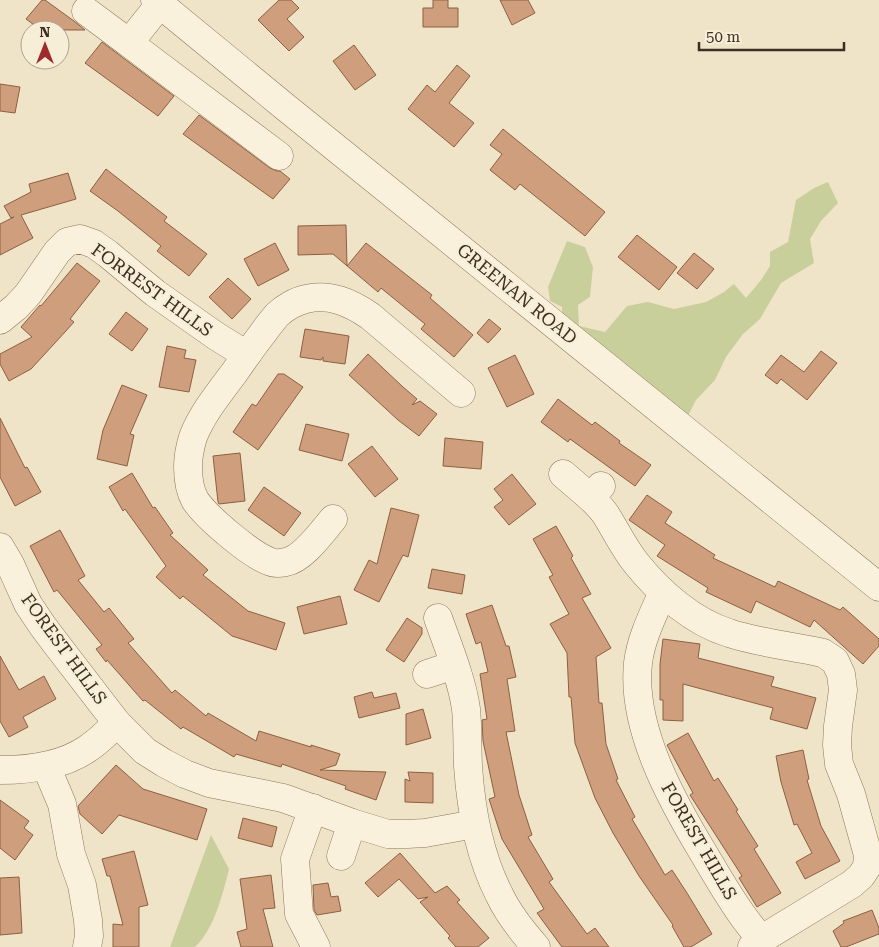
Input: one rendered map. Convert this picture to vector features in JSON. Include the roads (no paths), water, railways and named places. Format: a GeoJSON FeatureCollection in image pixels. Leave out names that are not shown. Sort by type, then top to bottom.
{"type":"FeatureCollection","features":[{"type":"Feature","properties":{"kind":"street"},"geometry":{"type":"LineString","coordinates":[[129,43],[157,2]]}},
{"type":"Feature","properties":{"kind":"street","name":"GREENAN ROAD"},"geometry":{"type":"LineString","coordinates":[[157,2],[879,587]]}},
{"type":"Feature","properties":{"kind":"street"},"geometry":{"type":"LineString","coordinates":[[86,11],[129,43],[246,144],[279,156]]}},
{"type":"Feature","properties":{"kind":"street","name":"FORREST HILLS"},"geometry":{"type":"LineString","coordinates":[[0,320],[28,294],[57,252],[67,242],[80,239],[94,244],[155,292],[216,336],[237,349],[248,353]]}},
{"type":"Feature","properties":{"kind":"street"},"geometry":{"type":"LineString","coordinates":[[333,519],[300,555],[288,562],[273,563],[259,557],[231,536],[205,512],[195,500],[189,484],[189,452],[201,422],[248,353],[277,315],[290,305],[306,299],[324,297],[341,300],[356,306],[461,393]]}},
{"type":"Feature","properties":{"kind":"street","name":"FOREST HILLS"},"geometry":{"type":"LineString","coordinates":[[563,474],[596,492],[604,513],[626,551],[663,592],[700,621],[730,634],[823,653],[835,661],[842,674],[843,690],[837,744],[839,764],[851,794],[873,868],[852,884],[757,943],[678,809],[665,783],[645,728],[637,685],[638,664],[647,629],[663,592]]}},
{"type":"Feature","properties":{"kind":"street","name":"FOREST HILLS"},"geometry":{"type":"LineString","coordinates":[[0,547],[28,604],[42,625],[117,723],[145,751],[164,763],[185,774],[209,783],[274,796],[388,834],[425,832],[476,824]]}},
{"type":"Feature","properties":{"kind":"street"},"geometry":{"type":"LineString","coordinates":[[438,618],[466,709],[469,783],[481,847],[499,896],[513,918],[536,947]]}},
{"type":"Feature","properties":{"kind":"street"},"geometry":{"type":"LineString","coordinates":[[427,674],[454,665]]}},
{"type":"Feature","properties":{"kind":"street","name":"FOREST HILLS"},"geometry":{"type":"LineString","coordinates":[[0,770],[46,766],[72,758],[88,749],[117,723]]}},
{"type":"Feature","properties":{"kind":"street"},"geometry":{"type":"LineString","coordinates":[[46,766],[62,804],[71,854],[82,885],[88,920],[89,936],[87,947]]}},
{"type":"Feature","properties":{"kind":"street"},"geometry":{"type":"LineString","coordinates":[[313,808],[295,859],[300,914],[316,947]]}},
{"type":"Feature","properties":{"kind":"street"},"geometry":{"type":"LineString","coordinates":[[341,856],[352,823]]}}]}
